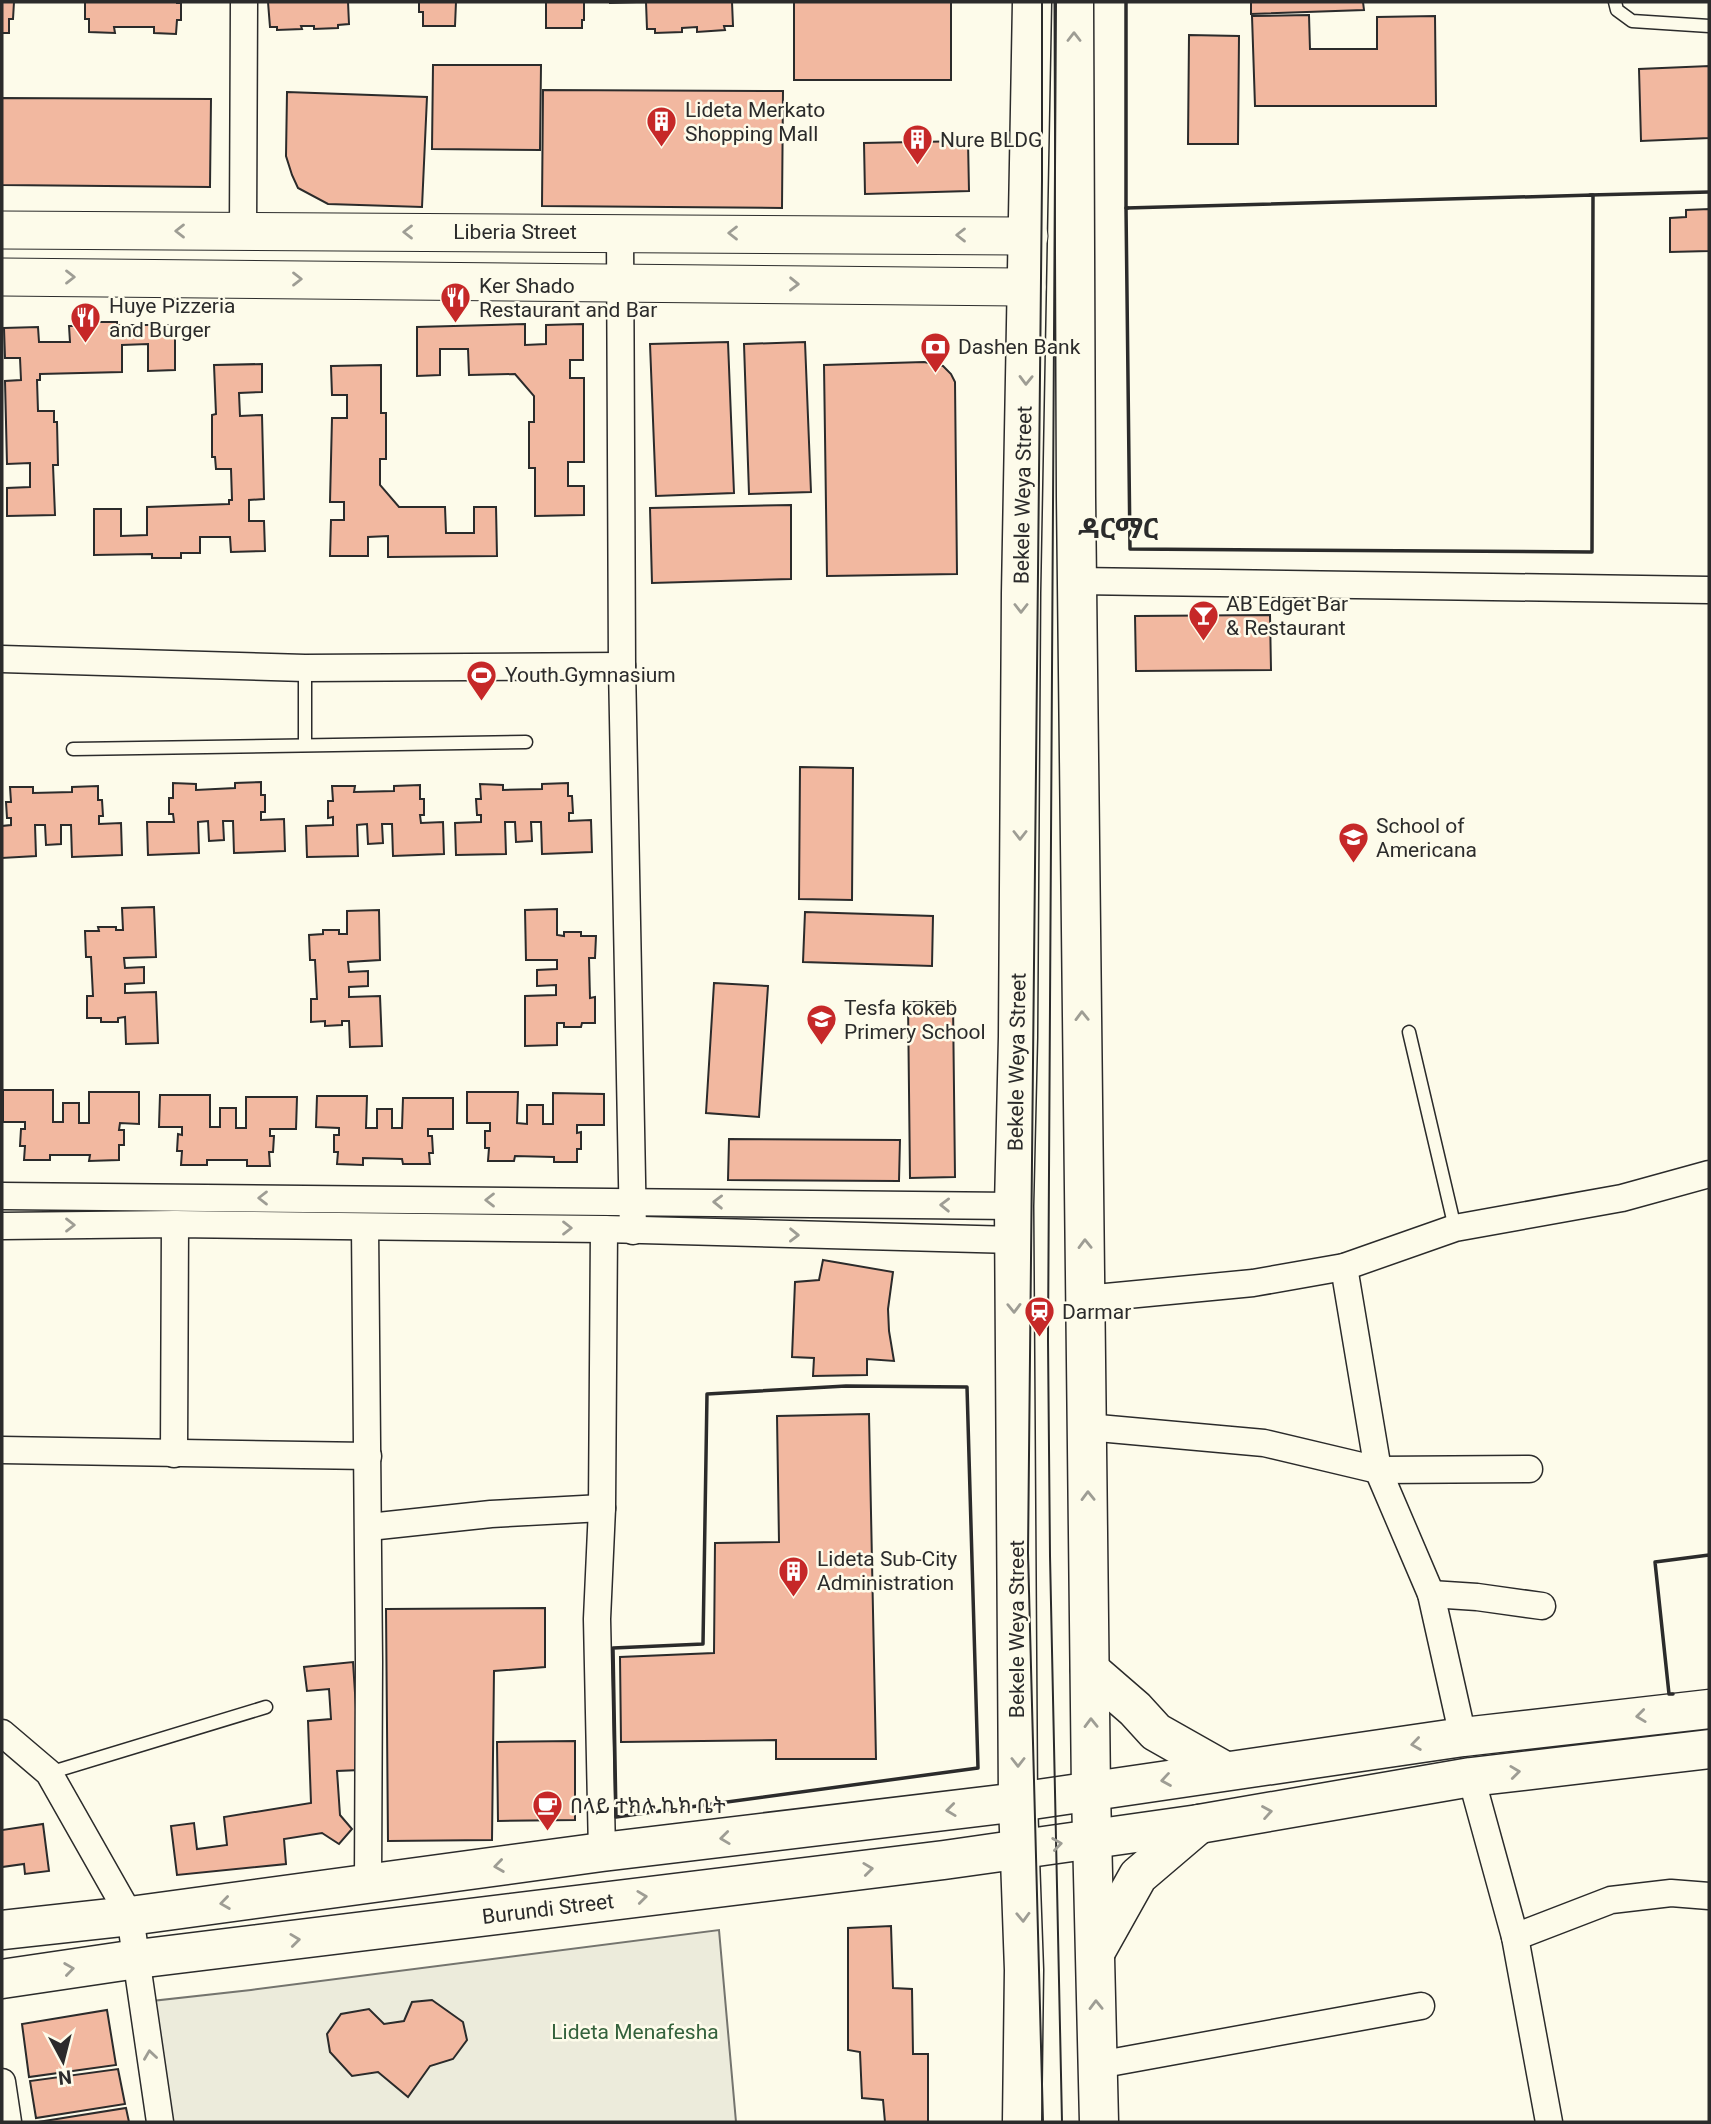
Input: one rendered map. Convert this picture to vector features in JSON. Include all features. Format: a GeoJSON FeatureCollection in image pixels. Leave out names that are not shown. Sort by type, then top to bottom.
{"type":"FeatureCollection","features":[{"type":"Feature","properties":{"kind":"main road"},"geometry":{"type":"LineString","coordinates":[[1008,2],[1029,195]]}},
{"type":"Feature","properties":{"kind":"main road","name":"Bekele Weya Street"},"geometry":{"type":"LineString","coordinates":[[1022,2122],[1024,1970],[1018,1802],[1014,1223],[1021,593],[1032,2]]}},
{"type":"Feature","properties":{"kind":"main road"},"geometry":{"type":"LineString","coordinates":[[1074,2],[1076,497],[1091,1792],[1099,2122]]}},
{"type":"Feature","properties":{"kind":"main road"},"geometry":{"type":"LineString","coordinates":[[1076,497],[1091,428],[1098,205],[1099,2]]}},
{"type":"Feature","properties":{"kind":"main road"},"geometry":{"type":"LineString","coordinates":[[1090,1670],[1135,1709],[1156,1732],[1225,1771]]}},
{"type":"Feature","properties":{"kind":"main road"},"geometry":{"type":"LineString","coordinates":[[2,1930],[130,1916],[601,1852],[1018,1802],[1463,1737],[1709,1709]]}},
{"type":"Feature","properties":{"kind":"main road","name":"Burundi Street"},"geometry":{"type":"LineString","coordinates":[[2,1979],[136,1959],[944,1860],[1199,1824],[1471,1777],[1709,1749]]}},
{"type":"Feature","properties":{"kind":"main road"},"geometry":{"type":"LineString","coordinates":[[1095,1954],[1138,1876],[1199,1824]]}},
{"type":"Feature","properties":{"kind":"street"},"geometry":{"type":"LineString","coordinates":[[243,231],[244,2]]}},
{"type":"Feature","properties":{"kind":"street","name":"Liberia Street"},"geometry":{"type":"LineString","coordinates":[[2,230],[1029,236]]}},
{"type":"Feature","properties":{"kind":"street"},"geometry":{"type":"LineString","coordinates":[[142,231],[143,278]]}},
{"type":"Feature","properties":{"kind":"street"},"geometry":{"type":"LineString","coordinates":[[620,232],[622,666],[634,1231]]}},
{"type":"Feature","properties":{"kind":"street"},"geometry":{"type":"LineString","coordinates":[[2,277],[1027,287]]}},
{"type":"Feature","properties":{"kind":"street"},"geometry":{"type":"LineString","coordinates":[[1077,580],[1709,590]]}},
{"type":"Feature","properties":{"kind":"street"},"geometry":{"type":"LineString","coordinates":[[2,659],[305,668],[622,666]]}},
{"type":"Feature","properties":{"kind":"street"},"geometry":{"type":"LineString","coordinates":[[1086,1299],[1253,1283],[1344,1267],[1455,1228],[1622,1198],[1709,1174]]}},
{"type":"Feature","properties":{"kind":"street"},"geometry":{"type":"LineString","coordinates":[[2,1196],[634,1201],[1014,1223]]}},
{"type":"Feature","properties":{"kind":"street"},"geometry":{"type":"LineString","coordinates":[[2,1226],[175,1224],[604,1228],[634,1231],[1014,1223]]}},
{"type":"Feature","properties":{"kind":"street"},"geometry":{"type":"LineString","coordinates":[[174,1454],[175,1224]]}},
{"type":"Feature","properties":{"kind":"street"},"geometry":{"type":"LineString","coordinates":[[365,1227],[369,1527],[368,1884]]}},
{"type":"Feature","properties":{"kind":"street"},"geometry":{"type":"LineString","coordinates":[[601,1852],[597,1619],[602,1508],[604,1228]]}},
{"type":"Feature","properties":{"kind":"street"},"geometry":{"type":"LineString","coordinates":[[1344,1267],[1378,1470],[1431,1594],[1463,1737]]}},
{"type":"Feature","properties":{"kind":"street"},"geometry":{"type":"LineString","coordinates":[[1087,1427],[1264,1443],[1378,1470],[1529,1469]]}},
{"type":"Feature","properties":{"kind":"street"},"geometry":{"type":"LineString","coordinates":[[2,1450],[368,1455]]}},
{"type":"Feature","properties":{"kind":"street"},"geometry":{"type":"LineString","coordinates":[[369,1527],[491,1514],[602,1508]]}},
{"type":"Feature","properties":{"kind":"street"},"geometry":{"type":"LineString","coordinates":[[1431,1594],[1542,1606]]}},
{"type":"Feature","properties":{"kind":"street"},"geometry":{"type":"LineString","coordinates":[[2,1733],[49,1773],[130,1916],[160,2122]]}},
{"type":"Feature","properties":{"kind":"street"},"geometry":{"type":"LineString","coordinates":[[1471,1777],[1515,1937],[1549,2122]]}},
{"type":"Feature","properties":{"kind":"street"},"geometry":{"type":"LineString","coordinates":[[1515,1937],[1611,1900],[1671,1893],[1709,1896]]}},
{"type":"Feature","properties":{"kind":"street"},"geometry":{"type":"LineString","coordinates":[[1098,2065],[1421,2006]]}},
{"type":"Feature","properties":{"kind":"street"},"geometry":{"type":"LineString","coordinates":[[2,2082],[8,2122]]}},
{"type":"Feature","properties":{"kind":"lane"},"geometry":{"type":"LineString","coordinates":[[1615,2],[1617,10],[1632,21],[1709,26]]}},
{"type":"Feature","properties":{"kind":"lane"},"geometry":{"type":"LineString","coordinates":[[305,668],[306,744]]}},
{"type":"Feature","properties":{"kind":"lane"},"geometry":{"type":"LineString","coordinates":[[73,749],[526,742]]}},
{"type":"Feature","properties":{"kind":"lane"},"geometry":{"type":"LineString","coordinates":[[1409,1032],[1455,1228]]}},
{"type":"Feature","properties":{"kind":"lane"},"geometry":{"type":"LineString","coordinates":[[49,1773],[266,1707]]}},
{"type":"Feature","properties":{"kind":"green space","name":"Lideta Menafesha"},"geometry":{"type":"Polygon","coordinates":[[[719,1930],[736,2122],[160,2122],[143,2002],[719,1930]]]}},
{"type":"Feature","properties":{"kind":"building"},"geometry":{"type":"Polygon","coordinates":[[[2,2],[14,2],[13,19],[9,19],[9,33],[2,33],[2,2]]]}},
{"type":"Feature","properties":{"kind":"building"},"geometry":{"type":"Polygon","coordinates":[[[85,2],[177,2],[181,3],[181,20],[177,20],[176,34],[154,33],[154,27],[114,27],[115,33],[89,32],[89,19],[85,19],[85,2]]]}},
{"type":"Feature","properties":{"kind":"building"},"geometry":{"type":"Polygon","coordinates":[[[268,2],[348,2],[349,24],[338,25],[338,28],[314,29],[314,26],[301,26],[302,29],[277,30],[277,27],[270,27],[268,2]]]}},
{"type":"Feature","properties":{"kind":"building"},"geometry":{"type":"Polygon","coordinates":[[[419,2],[456,2],[455,26],[423,26],[423,12],[419,12],[419,2]]]}},
{"type":"Feature","properties":{"kind":"building"},"geometry":{"type":"Polygon","coordinates":[[[546,2],[584,2],[582,28],[546,28],[546,2]]]}},
{"type":"Feature","properties":{"kind":"building"},"geometry":{"type":"Polygon","coordinates":[[[646,2],[732,2],[733,26],[724,26],[725,30],[697,32],[697,27],[682,28],[682,32],[655,33],[655,29],[647,29],[646,2]]]}},
{"type":"Feature","properties":{"kind":"building"},"geometry":{"type":"Polygon","coordinates":[[[794,2],[951,2],[951,80],[794,80],[794,2]]]}},
{"type":"Feature","properties":{"kind":"building"},"geometry":{"type":"Polygon","coordinates":[[[1251,2],[1363,2],[1364,10],[1251,14],[1251,2]]]}},
{"type":"Feature","properties":{"kind":"building"},"geometry":{"type":"Polygon","coordinates":[[[1309,15],[1310,49],[1377,49],[1377,17],[1435,16],[1436,106],[1255,106],[1252,16],[1309,15]]]}},
{"type":"Feature","properties":{"kind":"building"},"geometry":{"type":"Polygon","coordinates":[[[1189,35],[1239,36],[1238,144],[1188,144],[1189,35]]]}},
{"type":"Feature","properties":{"kind":"building"},"geometry":{"type":"Polygon","coordinates":[[[433,65],[541,65],[540,150],[432,149],[433,65]]]}},
{"type":"Feature","properties":{"kind":"building"},"geometry":{"type":"Polygon","coordinates":[[[1709,66],[1709,138],[1641,141],[1639,69],[1709,66]]]}},
{"type":"Feature","properties":{"kind":"building","name":"Lideta Merkato Shopping Mall"},"geometry":{"type":"Polygon","coordinates":[[[543,90],[783,91],[782,208],[542,206],[543,90]]]}},
{"type":"Feature","properties":{"kind":"building"},"geometry":{"type":"Polygon","coordinates":[[[287,92],[427,97],[422,207],[328,204],[298,188],[286,156],[287,92]]]}},
{"type":"Feature","properties":{"kind":"building"},"geometry":{"type":"Polygon","coordinates":[[[2,98],[211,99],[210,187],[2,185],[2,98]]]}},
{"type":"Feature","properties":{"kind":"building","name":"Nure BLDG"},"geometry":{"type":"Polygon","coordinates":[[[968,141],[969,191],[865,194],[864,143],[968,141]]]}},
{"type":"Feature","properties":{"kind":"building"},"geometry":{"type":"Polygon","coordinates":[[[1709,209],[1709,251],[1670,252],[1670,218],[1686,217],[1686,210],[1709,209]]]}},
{"type":"Feature","properties":{"kind":"building"},"geometry":{"type":"Polygon","coordinates":[[[88,322],[175,325],[175,370],[148,371],[148,344],[122,345],[122,372],[40,374],[40,380],[37,380],[38,411],[54,411],[54,422],[57,422],[58,465],[53,465],[55,515],[7,516],[7,488],[30,487],[30,463],[7,464],[5,381],[21,380],[20,358],[5,358],[4,328],[38,327],[39,342],[70,342],[69,326],[88,326],[88,322]]]}},
{"type":"Feature","properties":{"kind":"building"},"geometry":{"type":"Polygon","coordinates":[[[525,324],[525,345],[546,344],[546,325],[583,324],[583,360],[570,360],[570,378],[584,378],[584,462],[568,462],[568,486],[584,486],[584,515],[535,516],[535,468],[529,468],[529,422],[534,422],[534,396],[515,374],[469,375],[468,349],[440,349],[440,375],[417,376],[417,327],[525,324]]]}},
{"type":"Feature","properties":{"kind":"building"},"geometry":{"type":"Polygon","coordinates":[[[728,342],[734,493],[656,496],[650,344],[728,342]]]}},
{"type":"Feature","properties":{"kind":"building"},"geometry":{"type":"Polygon","coordinates":[[[805,342],[811,492],[749,494],[744,344],[805,342]]]}},
{"type":"Feature","properties":{"kind":"building","name":"Dashen Bank"},"geometry":{"type":"Polygon","coordinates":[[[924,362],[943,366],[955,382],[957,574],[827,576],[824,365],[924,362]]]}},
{"type":"Feature","properties":{"kind":"building"},"geometry":{"type":"Polygon","coordinates":[[[262,364],[262,392],[239,393],[240,416],[262,415],[264,499],[249,500],[249,521],[264,521],[265,551],[231,552],[230,537],[200,537],[200,553],[181,553],[181,558],[152,558],[152,554],[94,555],[94,509],[121,509],[121,536],[147,535],[147,507],[229,504],[229,500],[232,500],[231,469],[216,469],[215,457],[212,457],[212,415],[216,414],[214,365],[262,364]]]}},
{"type":"Feature","properties":{"kind":"building"},"geometry":{"type":"Polygon","coordinates":[[[381,365],[381,413],[386,413],[386,459],[380,459],[380,485],[399,507],[445,507],[446,533],[474,533],[474,507],[496,507],[497,556],[388,557],[388,536],[368,537],[368,556],[330,556],[331,520],[344,520],[344,502],[330,502],[332,418],[347,418],[347,395],[332,395],[331,366],[381,365]]]}},
{"type":"Feature","properties":{"kind":"building"},"geometry":{"type":"Polygon","coordinates":[[[791,505],[791,579],[652,583],[650,508],[791,505]]]}},
{"type":"Feature","properties":{"kind":"building","name":"AB Edget Bar & Restaurant"},"geometry":{"type":"Polygon","coordinates":[[[1270,615],[1271,670],[1136,671],[1135,616],[1270,615]]]}},
{"type":"Feature","properties":{"kind":"building"},"geometry":{"type":"Polygon","coordinates":[[[800,767],[853,768],[852,900],[799,899],[800,767]]]}},
{"type":"Feature","properties":{"kind":"building"},"geometry":{"type":"Polygon","coordinates":[[[261,782],[261,795],[265,795],[265,812],[261,812],[261,820],[284,819],[285,851],[234,853],[233,821],[223,821],[224,840],[209,841],[208,821],[198,822],[199,853],[148,855],[147,822],[174,822],[173,814],[169,814],[173,783],[196,784],[196,790],[235,788],[235,783],[261,782]]]}},
{"type":"Feature","properties":{"kind":"building"},"geometry":{"type":"Polygon","coordinates":[[[568,783],[568,796],[572,796],[573,813],[569,813],[569,821],[591,820],[592,852],[542,854],[541,822],[531,822],[532,841],[516,842],[515,822],[505,822],[506,854],[456,855],[455,823],[481,822],[481,815],[477,815],[476,799],[481,799],[480,784],[503,785],[503,790],[542,789],[542,784],[568,783]]]}},
{"type":"Feature","properties":{"kind":"building"},"geometry":{"type":"Polygon","coordinates":[[[420,785],[420,799],[424,799],[421,823],[443,822],[444,854],[393,856],[392,824],[382,824],[383,843],[368,844],[367,824],[357,825],[358,856],[307,857],[306,826],[333,825],[333,817],[328,818],[328,801],[333,801],[332,786],[355,786],[354,792],[394,791],[394,786],[420,785]]]}},
{"type":"Feature","properties":{"kind":"building"},"geometry":{"type":"Polygon","coordinates":[[[98,786],[98,800],[102,800],[103,816],[99,816],[99,824],[121,823],[122,855],[72,857],[71,825],[61,825],[61,844],[46,845],[45,825],[35,825],[36,856],[2,858],[2,826],[11,825],[11,818],[7,818],[6,802],[11,802],[10,787],[33,787],[33,793],[72,792],[72,787],[98,786]]]}},
{"type":"Feature","properties":{"kind":"building"},"geometry":{"type":"Polygon","coordinates":[[[154,907],[156,957],[124,958],[125,968],[144,967],[144,983],[125,984],[125,993],[156,992],[158,1043],[126,1044],[125,1017],[118,1018],[118,1022],[101,1022],[101,1018],[87,1018],[87,996],[93,996],[91,957],[86,957],[85,931],[99,931],[98,927],[116,927],[116,930],[123,930],[122,908],[154,907]]]}},
{"type":"Feature","properties":{"kind":"building"},"geometry":{"type":"Polygon","coordinates":[[[557,909],[557,935],[564,936],[564,932],[581,932],[581,936],[596,936],[595,958],[589,958],[590,998],[595,997],[595,1023],[582,1023],[581,1027],[564,1027],[564,1023],[557,1023],[557,1045],[525,1046],[525,996],[556,995],[556,985],[537,986],[537,970],[557,969],[557,960],[526,960],[525,910],[557,909]]]}},
{"type":"Feature","properties":{"kind":"building"},"geometry":{"type":"Polygon","coordinates":[[[379,910],[380,960],[348,962],[349,972],[368,971],[368,986],[349,987],[349,997],[380,996],[382,1046],[350,1047],[349,1021],[342,1021],[342,1025],[325,1026],[325,1021],[311,1022],[311,999],[317,999],[315,960],[310,960],[309,935],[323,934],[323,930],[339,930],[339,934],[347,934],[347,911],[379,910]]]}},
{"type":"Feature","properties":{"kind":"building"},"geometry":{"type":"Polygon","coordinates":[[[805,912],[933,916],[932,966],[803,962],[805,912]]]}},
{"type":"Feature","properties":{"kind":"building"},"geometry":{"type":"Polygon","coordinates":[[[714,983],[768,986],[759,1117],[706,1113],[714,983]]]}},
{"type":"Feature","properties":{"kind":"building"},"geometry":{"type":"Polygon","coordinates":[[[908,1002],[953,1002],[955,1177],[910,1178],[908,1002]]]}},
{"type":"Feature","properties":{"kind":"building"},"geometry":{"type":"Polygon","coordinates":[[[3,1090],[53,1090],[53,1122],[63,1122],[63,1103],[79,1103],[79,1123],[89,1123],[89,1092],[139,1092],[139,1124],[120,1123],[119,1130],[124,1130],[124,1145],[119,1145],[119,1160],[89,1161],[90,1155],[50,1155],[50,1160],[24,1160],[25,1146],[20,1146],[21,1129],[25,1129],[25,1122],[3,1122],[3,1090]]]}},
{"type":"Feature","properties":{"kind":"building"},"geometry":{"type":"Polygon","coordinates":[[[467,1092],[518,1092],[517,1123],[527,1124],[527,1105],[543,1105],[543,1124],[553,1124],[553,1093],[604,1094],[604,1125],[577,1125],[577,1133],[581,1132],[581,1149],[577,1149],[577,1162],[554,1162],[554,1157],[515,1156],[514,1161],[488,1161],[489,1148],[485,1148],[485,1131],[490,1131],[490,1123],[467,1123],[467,1092]]]}},
{"type":"Feature","properties":{"kind":"building"},"geometry":{"type":"Polygon","coordinates":[[[160,1095],[210,1095],[210,1127],[220,1127],[220,1108],[236,1108],[236,1128],[246,1128],[246,1097],[297,1097],[296,1129],[270,1129],[270,1136],[274,1136],[273,1152],[269,1152],[270,1166],[247,1166],[247,1160],[207,1160],[207,1165],[181,1165],[182,1151],[177,1151],[178,1134],[182,1135],[182,1127],[159,1127],[160,1095]]]}},
{"type":"Feature","properties":{"kind":"building"},"geometry":{"type":"Polygon","coordinates":[[[317,1096],[367,1096],[366,1128],[377,1128],[377,1109],[392,1109],[392,1128],[402,1128],[403,1098],[453,1098],[453,1129],[428,1129],[428,1136],[432,1136],[433,1153],[429,1153],[430,1164],[403,1164],[402,1159],[363,1158],[363,1165],[337,1164],[338,1152],[334,1152],[334,1135],[339,1135],[339,1128],[316,1127],[317,1096]]]}},
{"type":"Feature","properties":{"kind":"building"},"geometry":{"type":"Polygon","coordinates":[[[729,1139],[900,1140],[899,1181],[728,1180],[729,1139]]]}},
{"type":"Feature","properties":{"kind":"building"},"geometry":{"type":"Polygon","coordinates":[[[823,1260],[893,1272],[888,1309],[894,1361],[867,1359],[867,1375],[813,1376],[814,1358],[792,1357],[795,1282],[819,1280],[823,1260]]]}},
{"type":"Feature","properties":{"kind":"building","name":"Lideta Sub-City Administration"},"geometry":{"type":"Polygon","coordinates":[[[869,1414],[876,1759],[776,1759],[776,1740],[621,1742],[620,1657],[714,1653],[715,1543],[779,1542],[777,1416],[869,1414]]]}},
{"type":"Feature","properties":{"kind":"building"},"geometry":{"type":"Polygon","coordinates":[[[545,1608],[545,1667],[494,1671],[492,1840],[388,1841],[386,1609],[545,1608]]]}},
{"type":"Feature","properties":{"kind":"building"},"geometry":{"type":"Polygon","coordinates":[[[353,1662],[360,1770],[337,1771],[340,1815],[352,1829],[339,1844],[322,1833],[284,1839],[286,1864],[177,1875],[171,1826],[194,1823],[197,1849],[227,1845],[224,1817],[311,1803],[308,1721],[331,1719],[329,1689],[307,1691],[304,1667],[353,1662]]]}},
{"type":"Feature","properties":{"kind":"building"},"geometry":{"type":"Polygon","coordinates":[[[575,1741],[575,1820],[498,1821],[497,1742],[575,1741]]]}},
{"type":"Feature","properties":{"kind":"building"},"geometry":{"type":"Polygon","coordinates":[[[43,1824],[49,1871],[25,1874],[24,1864],[2,1867],[2,1830],[43,1824]]]}},
{"type":"Feature","properties":{"kind":"building"},"geometry":{"type":"Polygon","coordinates":[[[891,1926],[893,1988],[912,1989],[913,2054],[928,2054],[928,2122],[885,2122],[883,2100],[862,2098],[860,2052],[848,2050],[848,1928],[891,1926]]]}},
{"type":"Feature","properties":{"kind":"building"},"geometry":{"type":"Polygon","coordinates":[[[432,2000],[463,2022],[467,2040],[453,2059],[430,2066],[408,2097],[378,2072],[352,2076],[330,2052],[327,2034],[341,2014],[369,2009],[384,2024],[404,2021],[412,2002],[432,2000]]]}},
{"type":"Feature","properties":{"kind":"building"},"geometry":{"type":"Polygon","coordinates":[[[107,2010],[116,2065],[29,2077],[22,2024],[107,2010]]]}},
{"type":"Feature","properties":{"kind":"building"},"geometry":{"type":"Polygon","coordinates":[[[118,2069],[125,2104],[36,2118],[30,2081],[118,2069]]]}},
{"type":"Feature","properties":{"kind":"building"},"geometry":{"type":"Polygon","coordinates":[[[126,2108],[129,2122],[38,2122],[126,2108]]]}},
{"type":"Feature","properties":{"kind":"tram line"},"geometry":{"type":"LineString","coordinates":[[1042,2],[1028,1553],[1043,2122]]}},
{"type":"Feature","properties":{"kind":"tram line"},"geometry":{"type":"LineString","coordinates":[[1056,2],[1048,1340],[1062,2122]]}},
{"type":"Feature","properties":{"kind":"wall"},"geometry":{"type":"LineString","coordinates":[[1126,2],[1128,208]]}},
{"type":"Feature","properties":{"kind":"wall"},"geometry":{"type":"LineString","coordinates":[[1590,195],[1709,192]]}},
{"type":"Feature","properties":{"kind":"wall"},"geometry":{"type":"LineString","coordinates":[[1593,195],[1592,552],[1130,549],[1126,208],[1593,195]]}},
{"type":"Feature","properties":{"kind":"wall"},"geometry":{"type":"LineString","coordinates":[[846,1386],[967,1387],[978,1768],[616,1817],[613,1648],[703,1644],[707,1394],[846,1386]]}},
{"type":"Feature","properties":{"kind":"wall"},"geometry":{"type":"LineString","coordinates":[[1673,1694],[1669,1694],[1655,1562],[1709,1555]]}},
{"type":"Feature","properties":{"kind":"place","name":"Lideta Merkato Shopping Mall"},"geometry":{"type":"Point","coordinates":[662,149]}},
{"type":"Feature","properties":{"kind":"place","name":"Nure BLDG"},"geometry":{"type":"Point","coordinates":[917,167]}},
{"type":"Feature","properties":{"kind":"place","name":"Ker Shado Restaurant and Bar"},"geometry":{"type":"Point","coordinates":[456,325]}},
{"type":"Feature","properties":{"kind":"place","name":"Huye Pizzeria and Burger"},"geometry":{"type":"Point","coordinates":[86,345]}},
{"type":"Feature","properties":{"kind":"place","name":"Dashen Bank"},"geometry":{"type":"Point","coordinates":[935,374]}},
{"type":"Feature","properties":{"kind":"place","name":"AB Edget Bar & Restaurant"},"geometry":{"type":"Point","coordinates":[1203,643]}},
{"type":"Feature","properties":{"kind":"place","name":"Youth Gymnasium"},"geometry":{"type":"Point","coordinates":[482,702]}},
{"type":"Feature","properties":{"kind":"place","name":"School of Americana"},"geometry":{"type":"Point","coordinates":[1353,865]}},
{"type":"Feature","properties":{"kind":"place","name":"Tesfa kokeb Primery School"},"geometry":{"type":"Point","coordinates":[821,1047]}},
{"type":"Feature","properties":{"kind":"place","name":"Darmar"},"geometry":{"type":"Point","coordinates":[1039,1339]}},
{"type":"Feature","properties":{"kind":"place","name":"Lideta Sub-City Administration"},"geometry":{"type":"Point","coordinates":[794,1598]}},
{"type":"Feature","properties":{"kind":"place","name":"በላይ ተክሉ ኬክ ቤት"},"geometry":{"type":"Point","coordinates":[547,1833]}},
{"type":"Feature","properties":{"kind":"district","name":"ዳርማር"},"geometry":{"type":"Point","coordinates":[1118,528]}}]}
